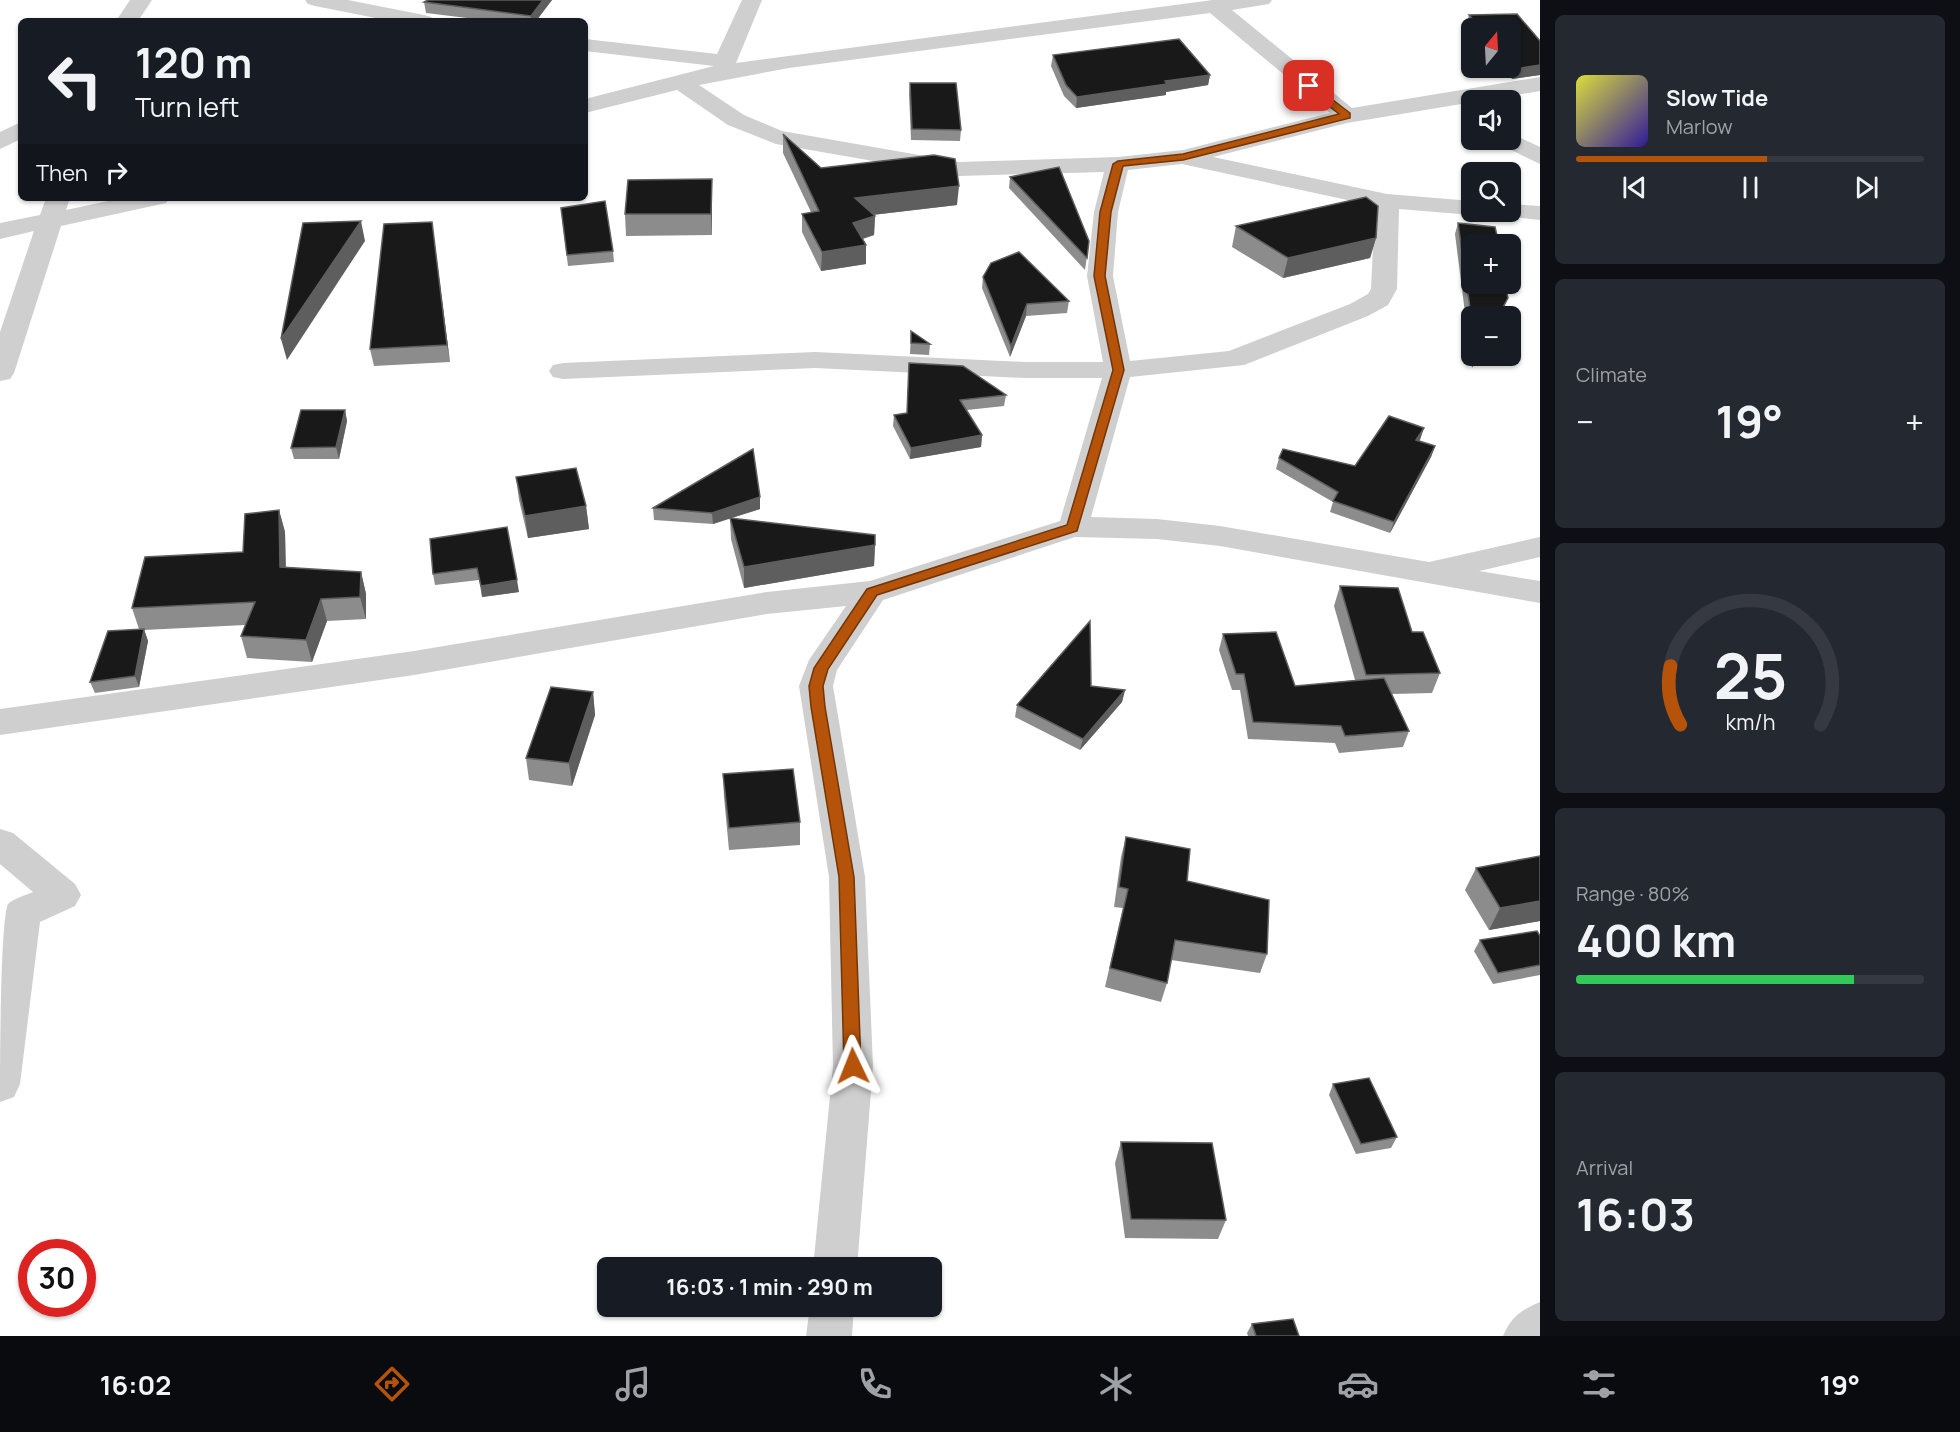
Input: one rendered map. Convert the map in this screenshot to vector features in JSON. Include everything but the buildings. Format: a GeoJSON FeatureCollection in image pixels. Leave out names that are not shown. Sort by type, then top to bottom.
{"type":"FeatureCollection","features":[{"type":"Feature","properties":{"kind":"street"},"geometry":{"type":"LineString","coordinates":[[128,18],[133,8],[142,0]]}},
{"type":"Feature","properties":{"kind":"street"},"geometry":{"type":"LineString","coordinates":[[315,0],[408,18]]}},
{"type":"Feature","properties":{"kind":"street"},"geometry":{"type":"LineString","coordinates":[[588,105],[681,82],[724,66],[752,0]]}},
{"type":"Feature","properties":{"kind":"street"},"geometry":{"type":"LineString","coordinates":[[588,45],[724,66],[818,57],[1262,0]]}},
{"type":"Feature","properties":{"kind":"street"},"geometry":{"type":"LineString","coordinates":[[1215,7],[1347,116]]}},
{"type":"Feature","properties":{"kind":"street"},"geometry":{"type":"LineString","coordinates":[[681,82],[736,120],[754,129],[797,143],[959,169],[994,170],[1118,164],[1183,157],[1347,116],[1435,99],[1540,84]]}},
{"type":"Feature","properties":{"kind":"street"},"geometry":{"type":"LineString","coordinates":[[1435,99],[1461,113]]}},
{"type":"Feature","properties":{"kind":"street"},"geometry":{"type":"LineString","coordinates":[[0,142],[18,131]]}},
{"type":"Feature","properties":{"kind":"street"},"geometry":{"type":"LineString","coordinates":[[1521,147],[1540,157]]}},
{"type":"Feature","properties":{"kind":"street"},"geometry":{"type":"LineString","coordinates":[[1183,157],[1387,201],[1461,207]]}},
{"type":"Feature","properties":{"kind":"street"},"geometry":{"type":"LineString","coordinates":[[1073,528],[1118,370],[1100,276],[1106,212],[1118,164]]}},
{"type":"Feature","properties":{"kind":"street"},"geometry":{"type":"LineString","coordinates":[[0,231],[54,209],[129,201]]}},
{"type":"Feature","properties":{"kind":"street"},"geometry":{"type":"LineString","coordinates":[[563,371],[815,360],[1025,370],[1118,370],[1233,359],[1359,310],[1379,299],[1384,289],[1387,201]]}},
{"type":"Feature","properties":{"kind":"street"},"geometry":{"type":"LineString","coordinates":[[0,374],[54,209]]}},
{"type":"Feature","properties":{"kind":"street"},"geometry":{"type":"LineString","coordinates":[[1521,212],[1540,213]]}},
{"type":"Feature","properties":{"kind":"street"},"geometry":{"type":"LineString","coordinates":[[0,722],[414,663],[767,603],[872,592],[1073,528],[1157,530],[1220,536],[1540,592]]}},
{"type":"Feature","properties":{"kind":"street"},"geometry":{"type":"LineString","coordinates":[[1424,571],[1540,547]]}},
{"type":"Feature","properties":{"kind":"street"},"geometry":{"type":"LineString","coordinates":[[836,1257],[853,1066],[847,889],[816,686],[821,668],[872,592]]}},
{"type":"Feature","properties":{"kind":"street"},"geometry":{"type":"LineString","coordinates":[[0,843],[62,895]]}},
{"type":"Feature","properties":{"kind":"street"},"geometry":{"type":"LineString","coordinates":[[0,910],[62,895]]}},
{"type":"Feature","properties":{"kind":"street"},"geometry":{"type":"LineString","coordinates":[[0,1084],[21,945],[22,914],[62,895]]}},
{"type":"Feature","properties":{"kind":"street"},"geometry":{"type":"LineString","coordinates":[[829,1336],[831,1317]]}},
{"type":"Feature","properties":{"kind":"street"},"geometry":{"type":"LineString","coordinates":[[1526,1336],[1540,1324]]}},
{"type":"Feature","properties":{"kind":"route"},"geometry":{"type":"LineString","coordinates":[[853,1066],[847,877],[818,707],[816,686],[821,668],[872,592],[1073,528],[1118,370],[1100,276],[1106,212],[1118,164],[1183,157],[1347,116],[1309,86]]}}]}
